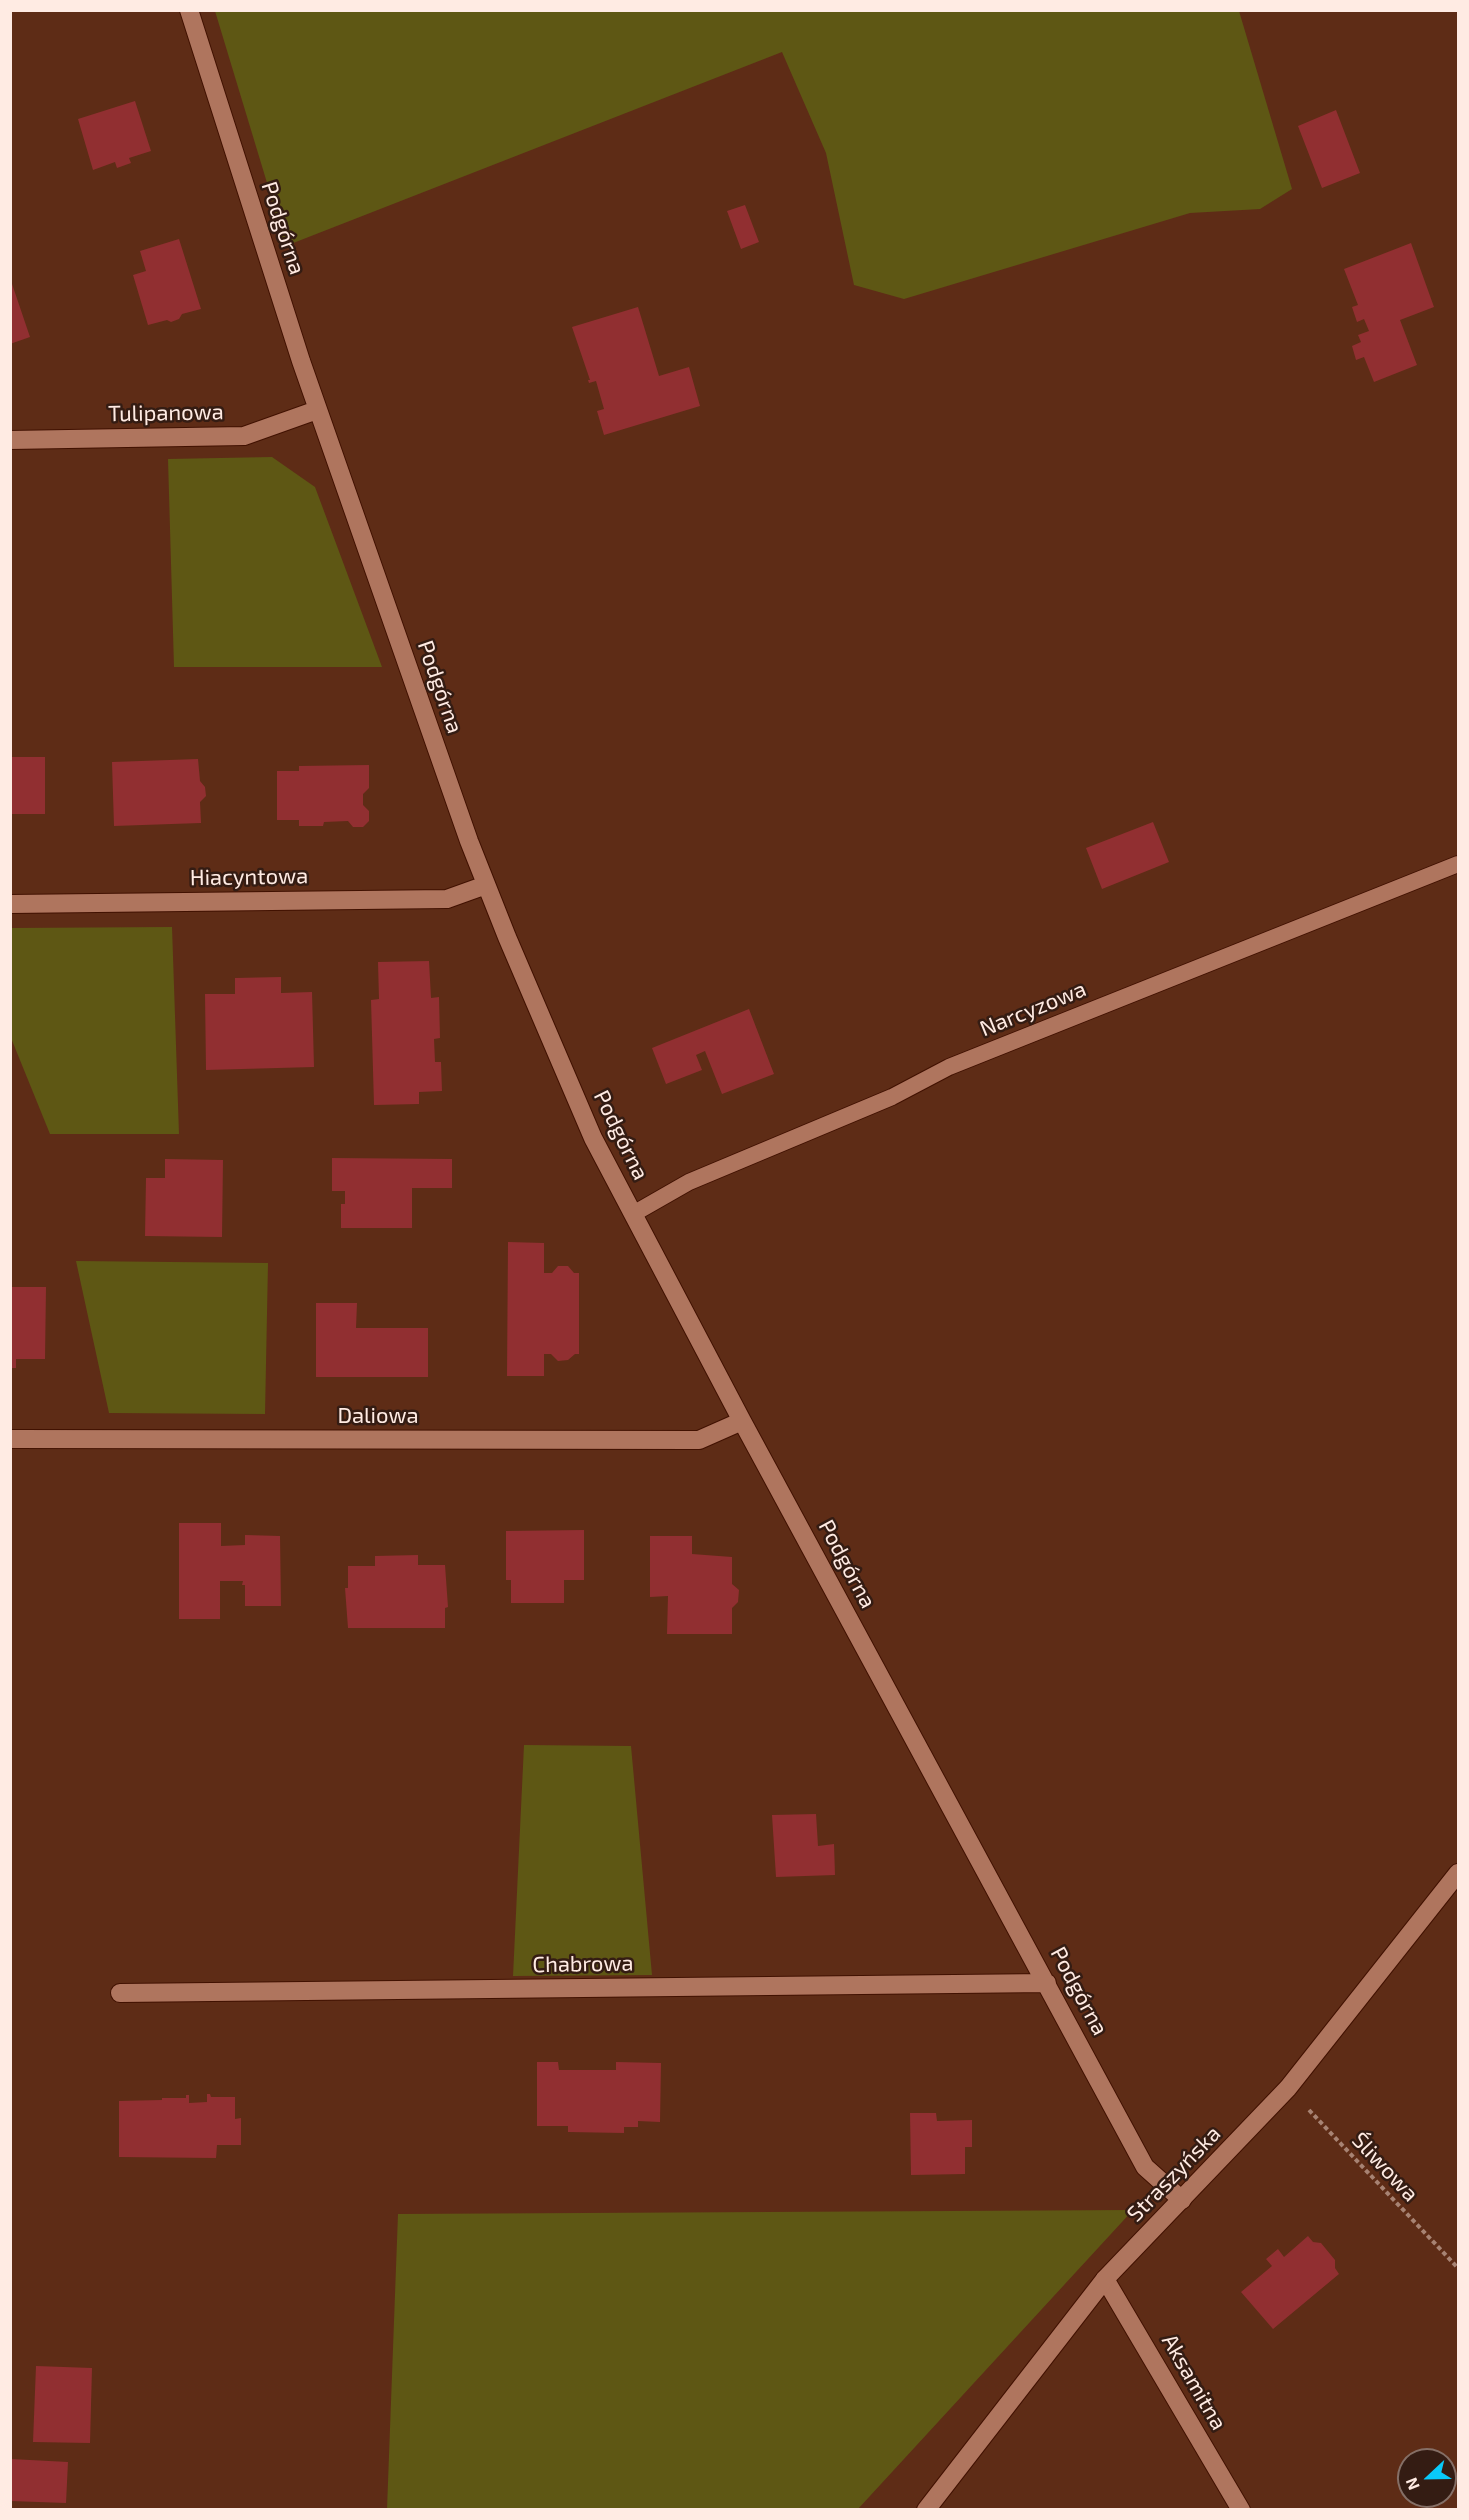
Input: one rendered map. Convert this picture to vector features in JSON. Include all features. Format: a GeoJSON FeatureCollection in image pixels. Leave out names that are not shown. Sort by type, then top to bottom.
{"type":"FeatureCollection","features":[{"type":"Feature","properties":{"kind":"street","name":"Podgórna"},"geometry":{"type":"LineString","coordinates":[[189,10],[317,410],[486,885],[593,1138],[742,1421],[1145,2167],[1182,2200]]}},
{"type":"Feature","properties":{"kind":"street","name":"Tulipanowa"},"geometry":{"type":"LineString","coordinates":[[10,440],[244,435],[317,410]]}},
{"type":"Feature","properties":{"kind":"street","name":"Hiacyntowa"},"geometry":{"type":"LineString","coordinates":[[10,904],[447,899],[486,885]]}},
{"type":"Feature","properties":{"kind":"street","name":"Daliowa"},"geometry":{"type":"LineString","coordinates":[[10,1439],[699,1440],[742,1421]]}},
{"type":"Feature","properties":{"kind":"street","name":"Straszyńska"},"geometry":{"type":"LineString","coordinates":[[926,2510],[1105,2278],[1288,2088],[1458,1873]]}},
{"type":"Feature","properties":{"kind":"street","name":"Chabrowa"},"geometry":{"type":"LineString","coordinates":[[120,1993],[1047,1983]]}},
{"type":"Feature","properties":{"kind":"street","name":"Aksamitna"},"geometry":{"type":"LineString","coordinates":[[1105,2278],[1241,2510]]}},
{"type":"Feature","properties":{"kind":"lane","name":"Narcyzowa"},"geometry":{"type":"LineString","coordinates":[[633,1214],[689,1182],[892,1097],[949,1067],[1458,864]]}},
{"type":"Feature","properties":{"kind":"path","name":"Śliwowa"},"geometry":{"type":"LineString","coordinates":[[1288,2088],[1458,2268]]}},
{"type":"Feature","properties":{"kind":"shaded area"},"geometry":{"type":"Polygon","coordinates":[[[215,11],[1239,11],[1292,189],[1260,209],[1190,213],[904,299],[854,285],[826,153],[782,52],[283,247],[271,196],[215,11]]]}},
{"type":"Feature","properties":{"kind":"shaded area"},"geometry":{"type":"Polygon","coordinates":[[[272,457],[315,487],[382,667],[174,667],[168,459],[272,457]]]}},
{"type":"Feature","properties":{"kind":"shaded area"},"geometry":{"type":"Polygon","coordinates":[[[172,927],[179,1134],[50,1134],[11,1038],[11,928],[172,927]]]}},
{"type":"Feature","properties":{"kind":"shaded area"},"geometry":{"type":"Polygon","coordinates":[[[76,1261],[268,1263],[265,1414],[109,1413],[76,1261]]]}},
{"type":"Feature","properties":{"kind":"shaded area"},"geometry":{"type":"Polygon","coordinates":[[[524,1745],[631,1746],[652,1975],[513,1976],[524,1745]]]}},
{"type":"Feature","properties":{"kind":"shaded area"},"geometry":{"type":"Polygon","coordinates":[[[1133,2210],[858,2509],[387,2509],[398,2214],[1133,2210]]]}},
{"type":"Feature","properties":{"kind":"building"},"geometry":{"type":"Polygon","coordinates":[[[135,101],[151,151],[129,158],[131,163],[117,168],[115,162],[93,170],[78,119],[135,101]]]}},
{"type":"Feature","properties":{"kind":"building"},"geometry":{"type":"Polygon","coordinates":[[[1336,110],[1360,173],[1322,188],[1298,126],[1336,110]]]}},
{"type":"Feature","properties":{"kind":"building"},"geometry":{"type":"Polygon","coordinates":[[[745,205],[759,242],[741,249],[727,211],[745,205]]]}},
{"type":"Feature","properties":{"kind":"building"},"geometry":{"type":"Polygon","coordinates":[[[179,239],[201,309],[182,314],[179,319],[171,322],[167,320],[148,325],[133,275],[146,271],[140,251],[179,239]]]}},
{"type":"Feature","properties":{"kind":"building"},"geometry":{"type":"Polygon","coordinates":[[[1411,243],[1434,307],[1400,320],[1417,365],[1374,382],[1364,357],[1356,360],[1352,346],[1361,342],[1358,335],[1369,331],[1364,319],[1357,322],[1352,307],[1358,305],[1344,269],[1411,243]]]}},
{"type":"Feature","properties":{"kind":"building"},"geometry":{"type":"Polygon","coordinates":[[[10,278],[30,337],[10,344],[10,278]]]}},
{"type":"Feature","properties":{"kind":"building"},"geometry":{"type":"Polygon","coordinates":[[[638,307],[659,376],[689,367],[700,406],[604,435],[597,411],[604,409],[596,381],[589,383],[588,380],[590,380],[572,327],[638,307]]]}},
{"type":"Feature","properties":{"kind":"building"},"geometry":{"type":"Polygon","coordinates":[[[10,757],[45,757],[45,814],[10,814],[10,757]]]}},
{"type":"Feature","properties":{"kind":"building"},"geometry":{"type":"Polygon","coordinates":[[[198,759],[200,781],[205,787],[206,796],[200,802],[201,823],[114,826],[112,762],[198,759]]]}},
{"type":"Feature","properties":{"kind":"building"},"geometry":{"type":"Polygon","coordinates":[[[369,765],[369,788],[363,794],[363,805],[369,811],[369,821],[363,827],[353,827],[348,821],[324,822],[323,826],[299,826],[299,820],[277,820],[277,771],[299,771],[299,766],[369,765]]]}},
{"type":"Feature","properties":{"kind":"building"},"geometry":{"type":"Polygon","coordinates":[[[1153,822],[1169,862],[1102,889],[1086,848],[1153,822]]]}},
{"type":"Feature","properties":{"kind":"building"},"geometry":{"type":"Polygon","coordinates":[[[429,961],[431,998],[439,997],[440,1038],[434,1039],[435,1062],[441,1062],[442,1091],[419,1092],[419,1104],[374,1105],[371,1000],[379,999],[378,962],[429,961]]]}},
{"type":"Feature","properties":{"kind":"building"},"geometry":{"type":"Polygon","coordinates":[[[281,977],[281,993],[312,992],[314,1067],[206,1070],[205,994],[235,994],[235,978],[281,977]]]}},
{"type":"Feature","properties":{"kind":"building"},"geometry":{"type":"Polygon","coordinates":[[[749,1009],[774,1074],[722,1094],[705,1051],[696,1055],[702,1070],[666,1084],[652,1048],[749,1009]]]}},
{"type":"Feature","properties":{"kind":"building"},"geometry":{"type":"Polygon","coordinates":[[[332,1158],[452,1159],[452,1188],[412,1188],[412,1228],[341,1228],[341,1204],[345,1204],[345,1191],[332,1191],[332,1158]]]}},
{"type":"Feature","properties":{"kind":"building"},"geometry":{"type":"Polygon","coordinates":[[[165,1159],[223,1160],[222,1237],[145,1236],[146,1178],[165,1178],[165,1159]]]}},
{"type":"Feature","properties":{"kind":"building"},"geometry":{"type":"Polygon","coordinates":[[[508,1242],[544,1243],[544,1273],[552,1273],[558,1266],[568,1266],[574,1273],[579,1273],[579,1354],[575,1354],[568,1360],[558,1361],[551,1354],[544,1354],[544,1376],[507,1376],[508,1242]]]}},
{"type":"Feature","properties":{"kind":"building"},"geometry":{"type":"Polygon","coordinates":[[[10,1287],[46,1287],[45,1359],[16,1359],[16,1368],[10,1368],[10,1287]]]}},
{"type":"Feature","properties":{"kind":"building"},"geometry":{"type":"Polygon","coordinates":[[[316,1303],[357,1303],[356,1328],[428,1328],[428,1377],[316,1377],[316,1303]]]}},
{"type":"Feature","properties":{"kind":"building"},"geometry":{"type":"Polygon","coordinates":[[[179,1523],[221,1523],[221,1546],[245,1545],[245,1535],[280,1536],[281,1606],[245,1606],[243,1581],[220,1581],[220,1619],[179,1619],[179,1523]]]}},
{"type":"Feature","properties":{"kind":"building"},"geometry":{"type":"Polygon","coordinates":[[[584,1530],[584,1580],[564,1580],[564,1603],[511,1603],[511,1580],[506,1580],[506,1531],[584,1530]]]}},
{"type":"Feature","properties":{"kind":"building"},"geometry":{"type":"Polygon","coordinates":[[[650,1536],[692,1536],[692,1554],[732,1557],[732,1584],[739,1590],[738,1602],[732,1608],[732,1634],[667,1634],[668,1596],[650,1597],[650,1536]]]}},
{"type":"Feature","properties":{"kind":"building"},"geometry":{"type":"Polygon","coordinates":[[[418,1555],[418,1565],[445,1565],[448,1607],[445,1608],[445,1628],[348,1628],[345,1588],[348,1588],[348,1566],[375,1566],[375,1556],[418,1555]]]}},
{"type":"Feature","properties":{"kind":"building"},"geometry":{"type":"Polygon","coordinates":[[[816,1814],[818,1846],[834,1844],[835,1875],[776,1877],[772,1815],[816,1814]]]}},
{"type":"Feature","properties":{"kind":"building"},"geometry":{"type":"Polygon","coordinates":[[[537,2062],[558,2062],[559,2070],[616,2070],[616,2062],[661,2063],[660,2122],[638,2121],[638,2127],[624,2127],[624,2133],[568,2132],[568,2126],[537,2126],[537,2062]]]}},
{"type":"Feature","properties":{"kind":"building"},"geometry":{"type":"Polygon","coordinates":[[[207,2094],[211,2097],[235,2097],[235,2119],[241,2118],[241,2145],[217,2145],[216,2158],[119,2157],[119,2101],[186,2098],[186,2095],[189,2095],[189,2103],[207,2102],[207,2094]]]}},
{"type":"Feature","properties":{"kind":"building"},"geometry":{"type":"Polygon","coordinates":[[[910,2113],[936,2113],[937,2121],[972,2120],[972,2147],[965,2147],[965,2174],[911,2175],[910,2113]]]}},
{"type":"Feature","properties":{"kind":"building"},"geometry":{"type":"Polygon","coordinates":[[[1308,2236],[1313,2242],[1321,2243],[1335,2260],[1335,2268],[1339,2274],[1273,2329],[1241,2292],[1272,2266],[1266,2259],[1278,2249],[1284,2257],[1308,2236]]]}},
{"type":"Feature","properties":{"kind":"building"},"geometry":{"type":"Polygon","coordinates":[[[36,2366],[92,2368],[90,2443],[33,2442],[36,2366]]]}},
{"type":"Feature","properties":{"kind":"building"},"geometry":{"type":"Polygon","coordinates":[[[11,2459],[68,2462],[66,2503],[10,2501],[11,2459]]]}}]}
